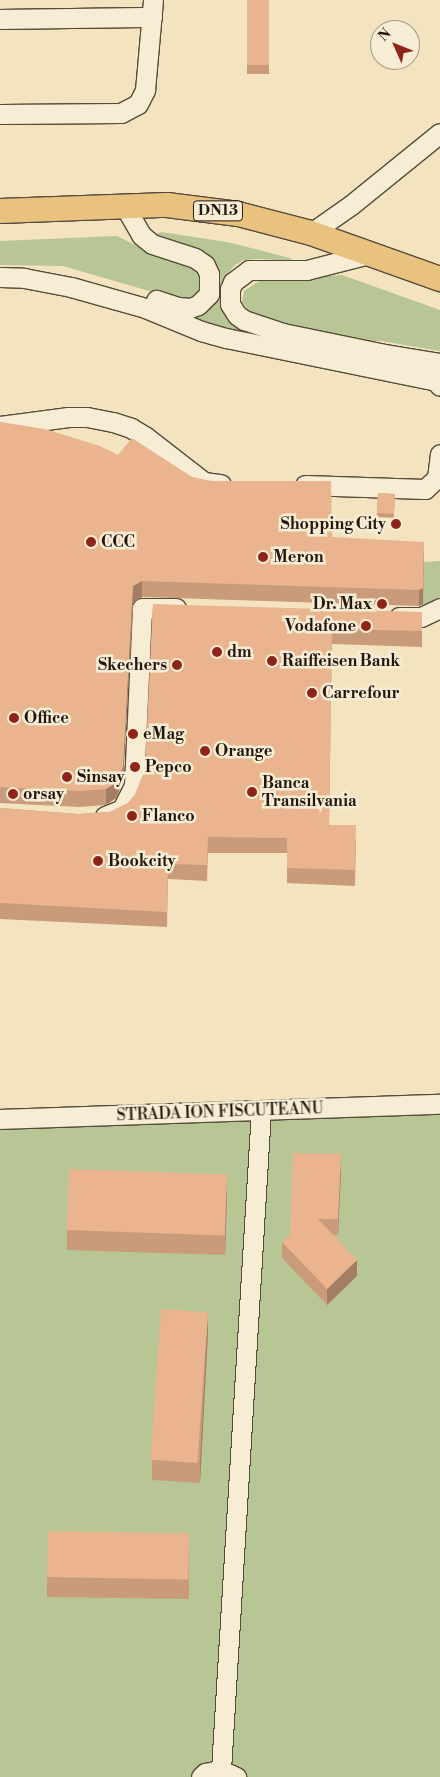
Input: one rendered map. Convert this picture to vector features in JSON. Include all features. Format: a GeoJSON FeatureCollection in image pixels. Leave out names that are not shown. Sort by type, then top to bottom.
{"type":"FeatureCollection","features":[{"type":"Feature","properties":{"kind":"main road","name":"DN13"},"geometry":{"type":"LineString","coordinates":[[0,211],[124,205],[167,205],[238,214],[310,233],[372,253],[440,279]]}},
{"type":"Feature","properties":{"kind":"street"},"geometry":{"type":"LineString","coordinates":[[0,19],[152,8],[145,90],[138,104],[121,113],[0,114]]}},
{"type":"Feature","properties":{"kind":"street"},"geometry":{"type":"LineString","coordinates":[[310,233],[351,205],[440,132]]}},
{"type":"Feature","properties":{"kind":"street"},"geometry":{"type":"LineString","coordinates":[[24,278],[53,272],[111,285],[178,307],[190,308],[198,305],[209,294],[211,284],[204,265],[188,255],[152,244],[141,235],[124,205]]}},
{"type":"Feature","properties":{"kind":"street"},"geometry":{"type":"LineString","coordinates":[[372,253],[306,270],[249,270],[233,282],[230,289],[230,304],[237,315],[244,320],[283,334],[384,354],[440,362]]}},
{"type":"Feature","properties":{"kind":"street"},"geometry":{"type":"LineString","coordinates":[[0,277],[24,278],[112,298],[226,338],[428,379],[436,381],[440,386]]}},
{"type":"Feature","properties":{"kind":"street"},"geometry":{"type":"LineString","coordinates":[[0,426],[68,416],[97,418],[131,428],[138,432],[204,482],[212,484],[243,484]]}},
{"type":"Feature","properties":{"kind":"street"},"geometry":{"type":"LineString","coordinates":[[286,485],[425,489],[436,478],[440,454]]}},
{"type":"Feature","properties":{"kind":"street"},"geometry":{"type":"LineString","coordinates":[[86,817],[109,816],[122,809],[131,796],[134,785],[142,608],[191,609]]}},
{"type":"Feature","properties":{"kind":"street"},"geometry":{"type":"LineString","coordinates":[[379,617],[421,617],[440,608]]}},
{"type":"Feature","properties":{"kind":"street","name":"STRADA ION FISCUTEANU"},"geometry":{"type":"LineString","coordinates":[[0,1119],[440,1104]]}},
{"type":"Feature","properties":{"kind":"street"},"geometry":{"type":"LineString","coordinates":[[201,1777],[205,1773],[228,1774],[261,1111]]}},
{"type":"Feature","properties":{"kind":"green space"},"geometry":{"type":"Polygon","coordinates":[[[161,232],[227,242],[290,258],[294,261],[257,259],[244,260],[235,265],[223,278],[219,296],[222,309],[360,356],[241,333],[176,314],[218,272],[212,259],[205,253],[157,238],[156,234],[161,232]]]}},
{"type":"Feature","properties":{"kind":"green space"},"geometry":{"type":"Polygon","coordinates":[[[117,236],[153,254],[196,266],[204,282],[194,301],[163,295],[63,266],[0,265],[0,241],[117,236]]]}},
{"type":"Feature","properties":{"kind":"green space"},"geometry":{"type":"Polygon","coordinates":[[[342,275],[440,310],[440,351],[381,341],[356,342],[260,320],[250,313],[242,302],[244,291],[259,281],[342,275]]]}},
{"type":"Feature","properties":{"kind":"green space"},"geometry":{"type":"Polygon","coordinates":[[[440,561],[440,600],[423,605],[424,562],[440,561]]]}},
{"type":"Feature","properties":{"kind":"green space"},"geometry":{"type":"Polygon","coordinates":[[[0,1109],[440,1109],[440,1777],[0,1777],[0,1109]]]}},
{"type":"Feature","properties":{"kind":"building"},"geometry":{"type":"Polygon","coordinates":[[[247,0],[269,0],[269,65],[247,65],[247,0]]]}},
{"type":"Feature","properties":{"kind":"building"},"geometry":{"type":"Polygon","coordinates":[[[0,422],[45,429],[100,446],[118,455],[132,438],[192,477],[212,481],[331,481],[332,537],[424,542],[423,588],[419,590],[142,581],[133,586],[123,767],[116,783],[106,789],[79,791],[0,787],[0,422]]]}},
{"type":"Feature","properties":{"kind":"building"},"geometry":{"type":"Polygon","coordinates":[[[378,493],[395,494],[394,514],[377,513],[378,493]]]}},
{"type":"Feature","properties":{"kind":"building"},"geometry":{"type":"Polygon","coordinates":[[[153,604],[422,612],[422,631],[332,629],[329,825],[356,825],[355,870],[287,868],[287,838],[208,837],[207,865],[168,864],[167,912],[0,903],[0,808],[78,814],[110,812],[128,803],[135,795],[145,770],[153,604]]]}},
{"type":"Feature","properties":{"kind":"building"},"geometry":{"type":"Polygon","coordinates":[[[293,1153],[341,1154],[338,1219],[318,1219],[357,1260],[327,1289],[282,1242],[290,1235],[293,1153]]]}},
{"type":"Feature","properties":{"kind":"building"},"geometry":{"type":"Polygon","coordinates":[[[69,1169],[227,1175],[225,1235],[67,1230],[69,1169]]]}},
{"type":"Feature","properties":{"kind":"building"},"geometry":{"type":"Polygon","coordinates":[[[161,1309],[208,1312],[197,1463],[150,1460],[161,1309]]]}},
{"type":"Feature","properties":{"kind":"building"},"geometry":{"type":"Polygon","coordinates":[[[48,1531],[189,1533],[188,1579],[47,1577],[48,1531]]]}},
{"type":"Feature","properties":{"kind":"place","name":"Shopping City"},"geometry":{"type":"Point","coordinates":[396,524]}},
{"type":"Feature","properties":{"kind":"place","name":"CCC"},"geometry":{"type":"Point","coordinates":[91,542]}},
{"type":"Feature","properties":{"kind":"place","name":"Meron"},"geometry":{"type":"Point","coordinates":[263,557]}},
{"type":"Feature","properties":{"kind":"place","name":"Dr. Max"},"geometry":{"type":"Point","coordinates":[382,604]}},
{"type":"Feature","properties":{"kind":"place","name":"Vodafone"},"geometry":{"type":"Point","coordinates":[366,626]}},
{"type":"Feature","properties":{"kind":"place","name":"dm"},"geometry":{"type":"Point","coordinates":[217,652]}},
{"type":"Feature","properties":{"kind":"place","name":"Raiffeisen Bank"},"geometry":{"type":"Point","coordinates":[272,661]}},
{"type":"Feature","properties":{"kind":"place","name":"Skechers"},"geometry":{"type":"Point","coordinates":[177,665]}},
{"type":"Feature","properties":{"kind":"place","name":"Carrefour"},"geometry":{"type":"Point","coordinates":[312,693]}},
{"type":"Feature","properties":{"kind":"place","name":"Office"},"geometry":{"type":"Point","coordinates":[14,718]}},
{"type":"Feature","properties":{"kind":"place","name":"eMag"},"geometry":{"type":"Point","coordinates":[133,734]}},
{"type":"Feature","properties":{"kind":"place","name":"Orange"},"geometry":{"type":"Point","coordinates":[205,751]}},
{"type":"Feature","properties":{"kind":"place","name":"Pepco"},"geometry":{"type":"Point","coordinates":[135,767]}},
{"type":"Feature","properties":{"kind":"place","name":"Sinsay"},"geometry":{"type":"Point","coordinates":[67,777]}},
{"type":"Feature","properties":{"kind":"place","name":"Banca Transilvania"},"geometry":{"type":"Point","coordinates":[252,792]}},
{"type":"Feature","properties":{"kind":"place","name":"orsay"},"geometry":{"type":"Point","coordinates":[13,794]}},
{"type":"Feature","properties":{"kind":"place","name":"Flanco"},"geometry":{"type":"Point","coordinates":[132,816]}},
{"type":"Feature","properties":{"kind":"place","name":"Bookcity"},"geometry":{"type":"Point","coordinates":[98,861]}}]}
